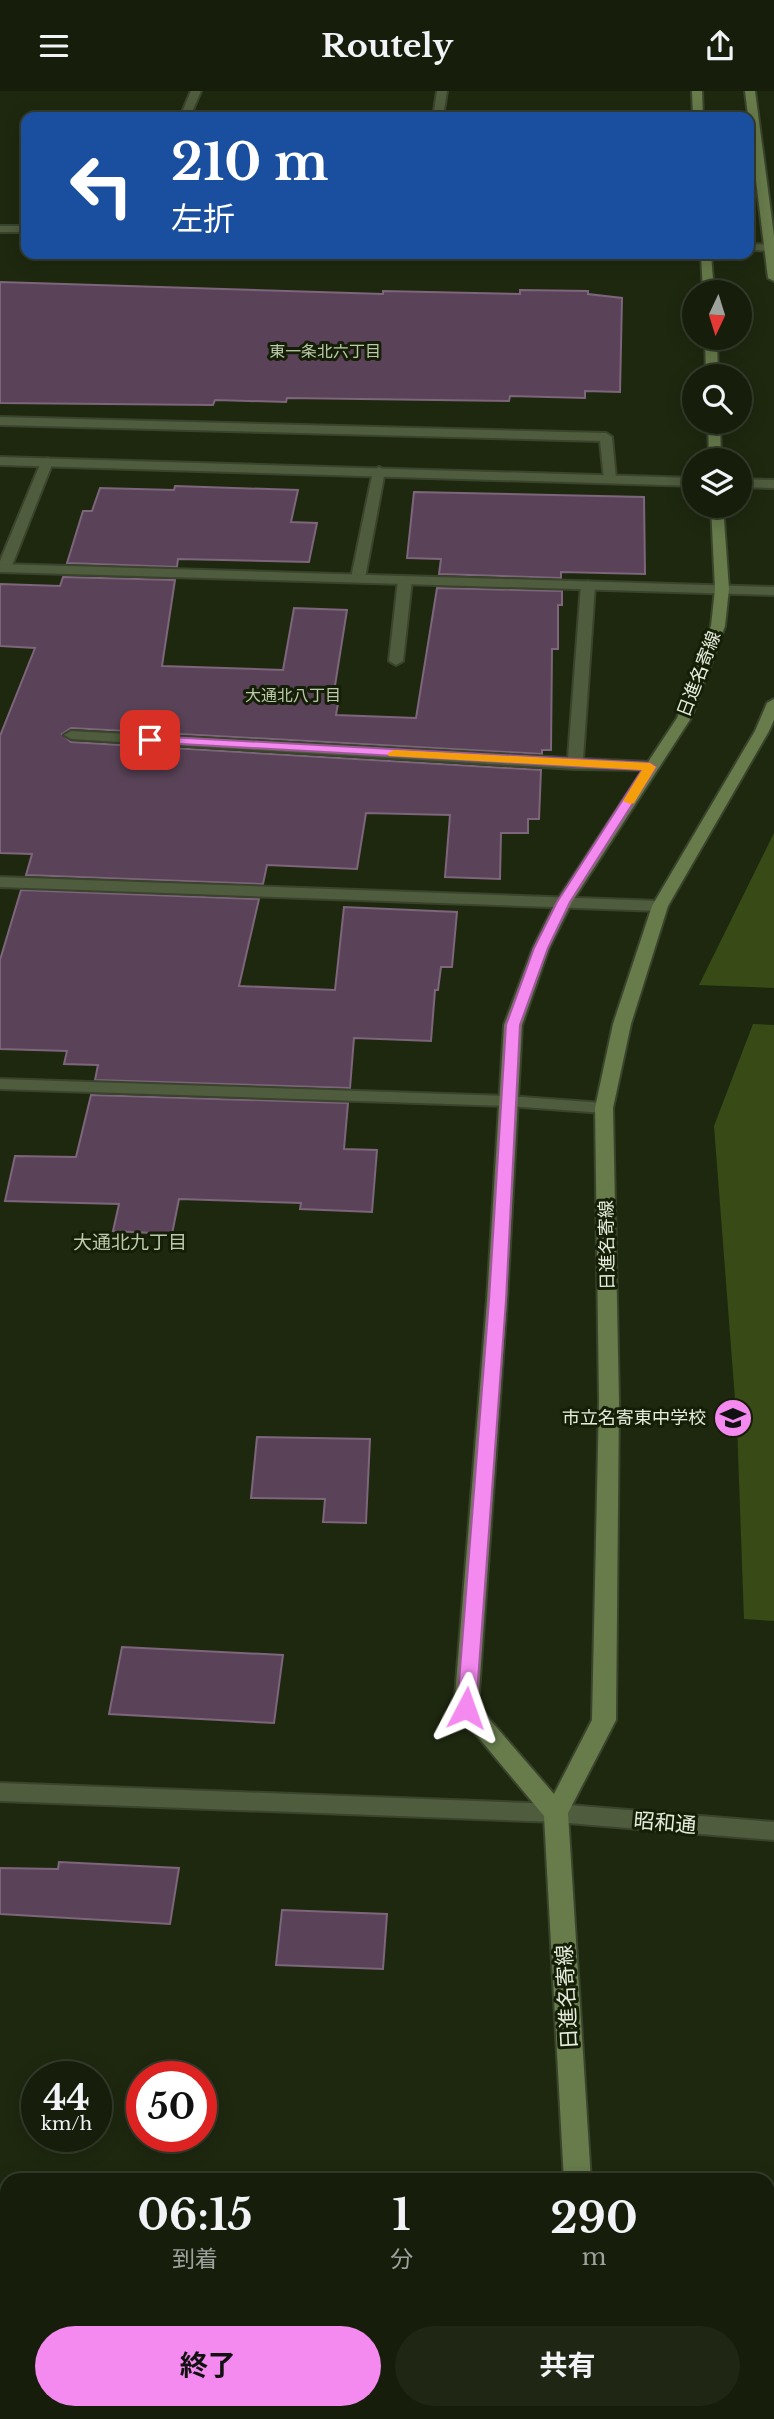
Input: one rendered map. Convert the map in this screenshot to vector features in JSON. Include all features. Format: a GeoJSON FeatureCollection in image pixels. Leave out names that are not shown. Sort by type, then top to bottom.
{"type":"FeatureCollection","features":[{"type":"Feature","properties":{"kind":"main road"},"geometry":{"type":"LineString","coordinates":[[697,91],[698,112]]}},
{"type":"Feature","properties":{"kind":"main road"},"geometry":{"type":"LineString","coordinates":[[750,91],[753,112]]}},
{"type":"Feature","properties":{"kind":"main road"},"geometry":{"type":"LineString","coordinates":[[754,118],[773,248],[774,278]]}},
{"type":"Feature","properties":{"kind":"main road"},"geometry":{"type":"LineString","coordinates":[[706,259],[708,280]]}},
{"type":"Feature","properties":{"kind":"main road","name":"日進名寄線"},"geometry":{"type":"LineString","coordinates":[[556,1813],[466,1708],[498,1300],[513,1025],[541,948],[564,902],[684,718],[719,626],[722,589],[718,518]]}},
{"type":"Feature","properties":{"kind":"main road","name":"日進名寄線"},"geometry":{"type":"LineString","coordinates":[[578,2173],[556,1813],[604,1720],[609,1401],[604,1108],[622,1024],[660,905],[762,731],[774,703]]}},
{"type":"Feature","properties":{"kind":"street"},"geometry":{"type":"LineString","coordinates":[[188,112],[196,91]]}},
{"type":"Feature","properties":{"kind":"street"},"geometry":{"type":"LineString","coordinates":[[439,112],[442,91]]}},
{"type":"Feature","properties":{"kind":"street"},"geometry":{"type":"LineString","coordinates":[[0,229],[21,229]]}},
{"type":"Feature","properties":{"kind":"street"},"geometry":{"type":"LineString","coordinates":[[754,247],[773,248]]}},
{"type":"Feature","properties":{"kind":"street"},"geometry":{"type":"LineString","coordinates":[[0,421],[607,437],[610,479]]}},
{"type":"Feature","properties":{"kind":"street"},"geometry":{"type":"LineString","coordinates":[[0,461],[682,482]]}},
{"type":"Feature","properties":{"kind":"street"},"geometry":{"type":"LineString","coordinates":[[47,462],[2,568],[774,591]]}},
{"type":"Feature","properties":{"kind":"street"},"geometry":{"type":"LineString","coordinates":[[358,578],[379,471]]}},
{"type":"Feature","properties":{"kind":"street"},"geometry":{"type":"LineString","coordinates":[[752,483],[774,484]]}},
{"type":"Feature","properties":{"kind":"street"},"geometry":{"type":"LineString","coordinates":[[396,661],[405,580]]}},
{"type":"Feature","properties":{"kind":"street"},"geometry":{"type":"LineString","coordinates":[[575,764],[588,585]]}},
{"type":"Feature","properties":{"kind":"street"},"geometry":{"type":"LineString","coordinates":[[71,735],[650,767]]}},
{"type":"Feature","properties":{"kind":"street"},"geometry":{"type":"LineString","coordinates":[[0,882],[660,905]]}},
{"type":"Feature","properties":{"kind":"street"},"geometry":{"type":"LineString","coordinates":[[0,1084],[508,1101],[604,1108]]}},
{"type":"Feature","properties":{"kind":"street","name":"昭和通"},"geometry":{"type":"LineString","coordinates":[[0,1792],[556,1813],[774,1831]]}},
{"type":"Feature","properties":{"kind":"green space"},"geometry":{"type":"Polygon","coordinates":[[[774,833],[774,988],[699,985],[774,833]]]}},
{"type":"Feature","properties":{"kind":"green space"},"geometry":{"type":"Polygon","coordinates":[[[753,1024],[774,1025],[774,1621],[744,1619],[737,1425],[714,1126],[753,1024]]]}},
{"type":"Feature","properties":{"kind":"building"},"geometry":{"type":"Polygon","coordinates":[[[0,282],[383,294],[383,291],[520,294],[520,290],[588,291],[588,294],[622,298],[620,392],[585,391],[585,398],[510,396],[509,401],[287,398],[286,402],[215,400],[213,405],[0,403],[0,282]]]}},
{"type":"Feature","properties":{"kind":"building"},"geometry":{"type":"Polygon","coordinates":[[[175,486],[298,490],[291,522],[317,523],[309,562],[178,559],[177,567],[67,563],[83,511],[92,511],[100,488],[174,490],[175,486]]]}},
{"type":"Feature","properties":{"kind":"building"},"geometry":{"type":"Polygon","coordinates":[[[414,492],[644,497],[645,574],[561,572],[561,578],[439,574],[441,559],[407,558],[414,492]]]}},
{"type":"Feature","properties":{"kind":"building"},"geometry":{"type":"Polygon","coordinates":[[[63,577],[175,580],[162,666],[283,670],[294,608],[347,610],[334,692],[340,692],[336,715],[416,718],[437,588],[562,591],[562,605],[558,605],[558,649],[552,649],[551,750],[542,750],[542,754],[71,728],[62,734],[71,742],[541,770],[539,819],[528,819],[528,833],[501,833],[500,879],[445,877],[450,815],[366,813],[357,869],[267,865],[263,884],[26,875],[32,854],[0,853],[0,736],[35,648],[0,646],[0,584],[60,586],[63,577]]]}},
{"type":"Feature","properties":{"kind":"building"},"geometry":{"type":"Polygon","coordinates":[[[21,890],[259,899],[239,986],[335,990],[344,907],[457,912],[452,967],[441,967],[438,990],[435,990],[431,1041],[354,1038],[350,1088],[95,1080],[98,1065],[64,1064],[67,1051],[0,1049],[0,960],[21,890]]]}},
{"type":"Feature","properties":{"kind":"building"},"geometry":{"type":"Polygon","coordinates":[[[91,1095],[348,1103],[344,1149],[377,1150],[372,1212],[300,1209],[301,1203],[179,1199],[172,1234],[113,1231],[119,1204],[5,1201],[15,1156],[76,1157],[91,1095]]]}},
{"type":"Feature","properties":{"kind":"building"},"geometry":{"type":"Polygon","coordinates":[[[257,1437],[370,1439],[366,1523],[323,1522],[325,1499],[251,1498],[257,1437]]]}},
{"type":"Feature","properties":{"kind":"building"},"geometry":{"type":"Polygon","coordinates":[[[122,1647],[283,1655],[274,1723],[109,1714],[122,1647]]]}},
{"type":"Feature","properties":{"kind":"building"},"geometry":{"type":"Polygon","coordinates":[[[59,1862],[179,1868],[170,1924],[0,1914],[0,1868],[58,1869],[59,1862]]]}},
{"type":"Feature","properties":{"kind":"building"},"geometry":{"type":"Polygon","coordinates":[[[282,1910],[387,1914],[383,1969],[276,1965],[282,1910]]]}},
{"type":"Feature","properties":{"kind":"slow traffic"},"geometry":{"type":"LineString","coordinates":[[394,754],[650,767],[630,801]]}},
{"type":"Feature","properties":{"kind":"place","name":"市立名寄東中学校"},"geometry":{"type":"Point","coordinates":[733,1418]}},
{"type":"Feature","properties":{"kind":"district","name":"東一条北六丁目"},"geometry":{"type":"Point","coordinates":[325,351]}},
{"type":"Feature","properties":{"kind":"district","name":"大通北八丁目"},"geometry":{"type":"Point","coordinates":[293,695]}},
{"type":"Feature","properties":{"kind":"district","name":"大通北九丁目"},"geometry":{"type":"Point","coordinates":[130,1242]}},
{"type":"Feature","properties":{"kind":"route"},"geometry":{"type":"LineString","coordinates":[[150,740],[650,767],[564,902],[541,948],[513,1025],[498,1300],[466,1708]]}}]}
